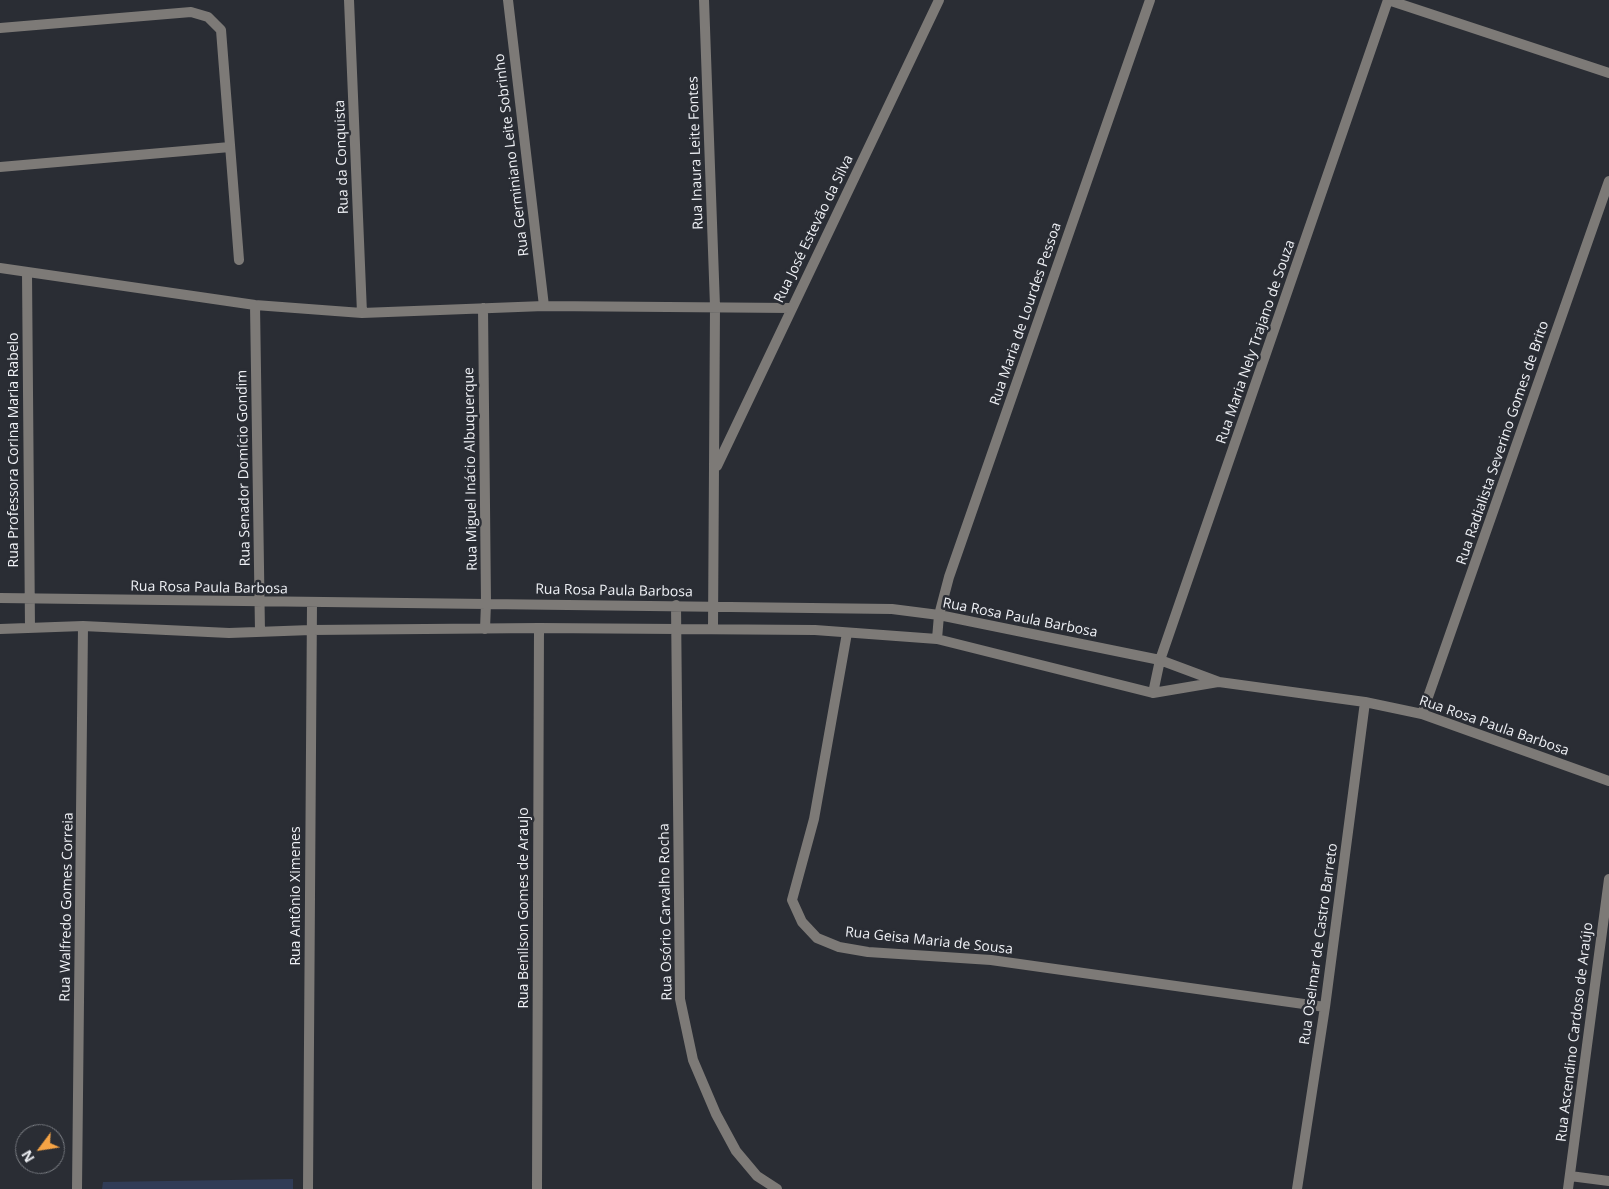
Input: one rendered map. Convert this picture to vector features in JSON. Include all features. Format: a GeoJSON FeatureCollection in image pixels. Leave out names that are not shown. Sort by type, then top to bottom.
{"type":"FeatureCollection","features":[{"type":"Feature","properties":{"kind":"street","name":"Rua da Conquista"},"geometry":{"type":"LineString","coordinates":[[349,0],[362,313]]}},
{"type":"Feature","properties":{"kind":"street","name":"Rua Germiniano Leite Sobrinho"},"geometry":{"type":"LineString","coordinates":[[508,0],[544,306]]}},
{"type":"Feature","properties":{"kind":"street","name":"Rua Inaura Leite Fontes"},"geometry":{"type":"LineString","coordinates":[[704,0],[715,306],[713,628]]}},
{"type":"Feature","properties":{"kind":"street","name":"Rua José Estevão da Silva"},"geometry":{"type":"LineString","coordinates":[[715,470],[939,0]]}},
{"type":"Feature","properties":{"kind":"street","name":"Rua Maria de Lourdes Pessoa"},"geometry":{"type":"LineString","coordinates":[[937,639],[939,615],[949,577],[1150,0]]}},
{"type":"Feature","properties":{"kind":"street"},"geometry":{"type":"LineString","coordinates":[[1388,0],[1609,73]]}},
{"type":"Feature","properties":{"kind":"street","name":"Rua Maria Nely Trajano de Souza"},"geometry":{"type":"LineString","coordinates":[[1153,693],[1160,660],[1388,0]]}},
{"type":"Feature","properties":{"kind":"street"},"geometry":{"type":"LineString","coordinates":[[0,28],[190,12],[208,17],[221,30],[239,260]]}},
{"type":"Feature","properties":{"kind":"street"},"geometry":{"type":"LineString","coordinates":[[0,167],[230,147]]}},
{"type":"Feature","properties":{"kind":"street","name":"Rua Radialista Severino Gomes de Brito"},"geometry":{"type":"LineString","coordinates":[[1422,714],[1609,181]]}},
{"type":"Feature","properties":{"kind":"street"},"geometry":{"type":"LineString","coordinates":[[0,268],[255,305],[362,313],[544,306],[791,308]]}},
{"type":"Feature","properties":{"kind":"street","name":"Rua Professora Corina Maria Rabelo"},"geometry":{"type":"LineString","coordinates":[[27,272],[30,628]]}},
{"type":"Feature","properties":{"kind":"street","name":"Rua Senador Domício Gondim"},"geometry":{"type":"LineString","coordinates":[[255,305],[260,632]]}},
{"type":"Feature","properties":{"kind":"street","name":"Rua Miguel Inácio Albuquerque"},"geometry":{"type":"LineString","coordinates":[[483,308],[485,629]]}},
{"type":"Feature","properties":{"kind":"street","name":"Rua Rosa Paula Barbosa"},"geometry":{"type":"LineString","coordinates":[[0,598],[260,603],[486,603],[892,609],[939,615],[1160,660],[1219,682],[1365,702],[1422,714],[1609,781]]}},
{"type":"Feature","properties":{"kind":"street","name":"Rua Antônio Ximenes"},"geometry":{"type":"LineString","coordinates":[[308,1189],[312,603]]}},
{"type":"Feature","properties":{"kind":"street","name":"Rua Osório Carvalho Rocha"},"geometry":{"type":"LineString","coordinates":[[676,606],[680,999],[693,1060],[716,1114],[736,1152],[757,1176],[777,1189]]}},
{"type":"Feature","properties":{"kind":"street","name":"Rua Rosa Paula Barbosa"},"geometry":{"type":"LineString","coordinates":[[0,629],[83,626],[229,633],[311,630],[539,628],[815,630],[937,639],[1153,693],[1219,682]]}},
{"type":"Feature","properties":{"kind":"street","name":"Rua Walfredo Gomes Correia"},"geometry":{"type":"LineString","coordinates":[[77,1189],[83,626]]}},
{"type":"Feature","properties":{"kind":"street","name":"Rua Benilson Gomes de Araujo"},"geometry":{"type":"LineString","coordinates":[[537,1189],[539,628]]}},
{"type":"Feature","properties":{"kind":"street","name":"Rua Geisa Maria de Sousa"},"geometry":{"type":"LineString","coordinates":[[847,633],[814,819],[792,900],[802,922],[817,938],[839,947],[868,952],[990,960],[1325,1007]]}},
{"type":"Feature","properties":{"kind":"street","name":"Rua Oselmar de Castro Barreto"},"geometry":{"type":"LineString","coordinates":[[1297,1189],[1325,1007],[1365,702]]}},
{"type":"Feature","properties":{"kind":"street","name":"Rua Ascendino Cardoso de Araújo"},"geometry":{"type":"LineString","coordinates":[[1568,1189],[1609,879]]}},
{"type":"Feature","properties":{"kind":"street"},"geometry":{"type":"LineString","coordinates":[[1570,1176],[1609,1181]]}},
{"type":"Feature","properties":{"kind":"shaded area"},"geometry":{"type":"Polygon","coordinates":[[[293,1179],[293,1189],[102,1189],[103,1182],[293,1179]]]}}]}
